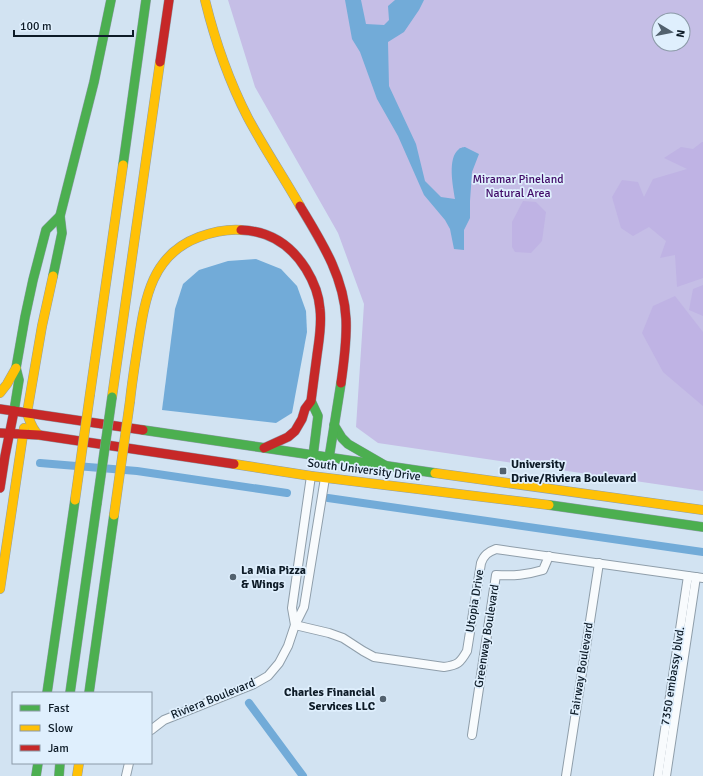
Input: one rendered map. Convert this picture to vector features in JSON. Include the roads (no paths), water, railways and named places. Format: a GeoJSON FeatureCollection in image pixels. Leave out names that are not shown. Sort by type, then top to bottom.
{"type":"FeatureCollection","features":[{"type":"Feature","properties":{"kind":"main road"},"geometry":{"type":"LineString","coordinates":[[0,589],[23,434],[42,326],[62,233],[60,216],[93,88],[112,0]]}},
{"type":"Feature","properties":{"kind":"main road"},"geometry":{"type":"LineString","coordinates":[[48,692],[146,0]]}},
{"type":"Feature","properties":{"kind":"main road"},"geometry":{"type":"LineString","coordinates":[[70,692],[170,0]]}},
{"type":"Feature","properties":{"kind":"main road"},"geometry":{"type":"LineString","coordinates":[[205,0],[210,24],[224,66],[239,101],[257,135],[331,258],[341,285],[346,310],[347,328],[342,372],[327,468]]}},
{"type":"Feature","properties":{"kind":"main road"},"geometry":{"type":"LineString","coordinates":[[0,393],[5,388],[16,368],[31,289],[46,230],[60,216]]}},
{"type":"Feature","properties":{"kind":"main road"},"geometry":{"type":"LineString","coordinates":[[88,692],[143,312],[149,288],[163,264],[183,244],[206,234],[232,229],[269,236],[291,250],[298,258],[313,283],[318,296],[321,323],[311,401],[305,409],[302,419],[295,431],[288,437],[264,448]]}},
{"type":"Feature","properties":{"kind":"main road"},"geometry":{"type":"LineString","coordinates":[[0,488],[5,456],[5,434],[14,411],[19,380],[16,368]]}},
{"type":"Feature","properties":{"kind":"main road"},"geometry":{"type":"LineString","coordinates":[[311,401],[318,416],[312,466]]}},
{"type":"Feature","properties":{"kind":"main road","name":"South University Drive"},"geometry":{"type":"LineString","coordinates":[[0,409],[264,448],[312,466],[327,468],[386,466],[703,510]]}},
{"type":"Feature","properties":{"kind":"main road"},"geometry":{"type":"LineString","coordinates":[[27,413],[31,425],[35,432],[39,435]]}},
{"type":"Feature","properties":{"kind":"main road"},"geometry":{"type":"LineString","coordinates":[[334,425],[342,438],[348,444],[386,466]]}},
{"type":"Feature","properties":{"kind":"main road","name":"South University Drive"},"geometry":{"type":"LineString","coordinates":[[5,434],[39,435],[312,466],[703,527]]}},
{"type":"Feature","properties":{"kind":"main road"},"geometry":{"type":"LineString","coordinates":[[36,776],[38,764]]}},
{"type":"Feature","properties":{"kind":"main road"},"geometry":{"type":"LineString","coordinates":[[59,776],[60,764]]}},
{"type":"Feature","properties":{"kind":"main road"},"geometry":{"type":"LineString","coordinates":[[77,776],[79,764]]}},
{"type":"Feature","properties":{"kind":"street","name":"Riviera Boulevard"},"geometry":{"type":"LineString","coordinates":[[295,625],[292,608],[312,466]]}},
{"type":"Feature","properties":{"kind":"street","name":"Riviera Boulevard"},"geometry":{"type":"LineString","coordinates":[[152,729],[164,720],[254,684],[268,676],[279,663],[288,646],[295,625],[304,607],[327,468]]}},
{"type":"Feature","properties":{"kind":"street","name":"Utopia Drive"},"geometry":{"type":"LineString","coordinates":[[295,625],[343,638],[374,657],[444,667],[454,666],[462,661],[467,651],[481,564],[484,556],[490,551],[496,549],[696,577]]}},
{"type":"Feature","properties":{"kind":"street","name":"Greenway Boulevard"},"geometry":{"type":"LineString","coordinates":[[472,735],[496,575],[511,576],[543,570],[549,556]]}},
{"type":"Feature","properties":{"kind":"street","name":"Fairway Boulevard"},"geometry":{"type":"LineString","coordinates":[[566,776],[599,563]]}},
{"type":"Feature","properties":{"kind":"street","name":"7350 embassy blvd."},"geometry":{"type":"LineString","coordinates":[[658,776],[696,577]]}},
{"type":"Feature","properties":{"kind":"street"},"geometry":{"type":"LineString","coordinates":[[666,776],[696,577]]}},
{"type":"Feature","properties":{"kind":"street"},"geometry":{"type":"LineString","coordinates":[[126,776],[129,764]]}},
{"type":"Feature","properties":{"kind":"water"},"geometry":{"type":"Polygon","coordinates":[[[345,0],[361,0],[366,24],[384,25],[389,20],[388,6],[395,0],[424,0],[404,32],[388,42],[389,86],[416,144],[425,181],[441,197],[455,199],[452,180],[452,165],[455,153],[459,149],[465,147],[479,154],[472,172],[470,218],[464,230],[464,250],[454,249],[450,229],[445,220],[424,195],[398,136],[377,99],[360,52],[352,39],[345,0]]]}},
{"type":"Feature","properties":{"kind":"water"},"geometry":{"type":"Polygon","coordinates":[[[256,259],[281,269],[297,286],[306,311],[307,332],[292,413],[276,423],[162,410],[175,309],[183,284],[199,270],[228,261],[256,259]]]}},
{"type":"Feature","properties":{"kind":"waterway"},"geometry":{"type":"LineString","coordinates":[[40,463],[137,471],[287,493]]}},
{"type":"Feature","properties":{"kind":"waterway"},"geometry":{"type":"LineString","coordinates":[[328,498],[703,552]]}},
{"type":"Feature","properties":{"kind":"waterway"},"geometry":{"type":"LineString","coordinates":[[249,703],[303,776]]}},
{"type":"Feature","properties":{"kind":"place","name":"University Drive/Riviera Boulevard"},"geometry":{"type":"Point","coordinates":[503,471]}},
{"type":"Feature","properties":{"kind":"place","name":"La Mia Pizza & Wings"},"geometry":{"type":"Point","coordinates":[233,577]}},
{"type":"Feature","properties":{"kind":"place","name":"Charles Financial Services LLC"},"geometry":{"type":"Point","coordinates":[383,699]}},
{"type":"Feature","properties":{"kind":"park label","name":"Miramar Pineland Natural Area"},"geometry":{"type":"Point","coordinates":[518,186]}}]}
